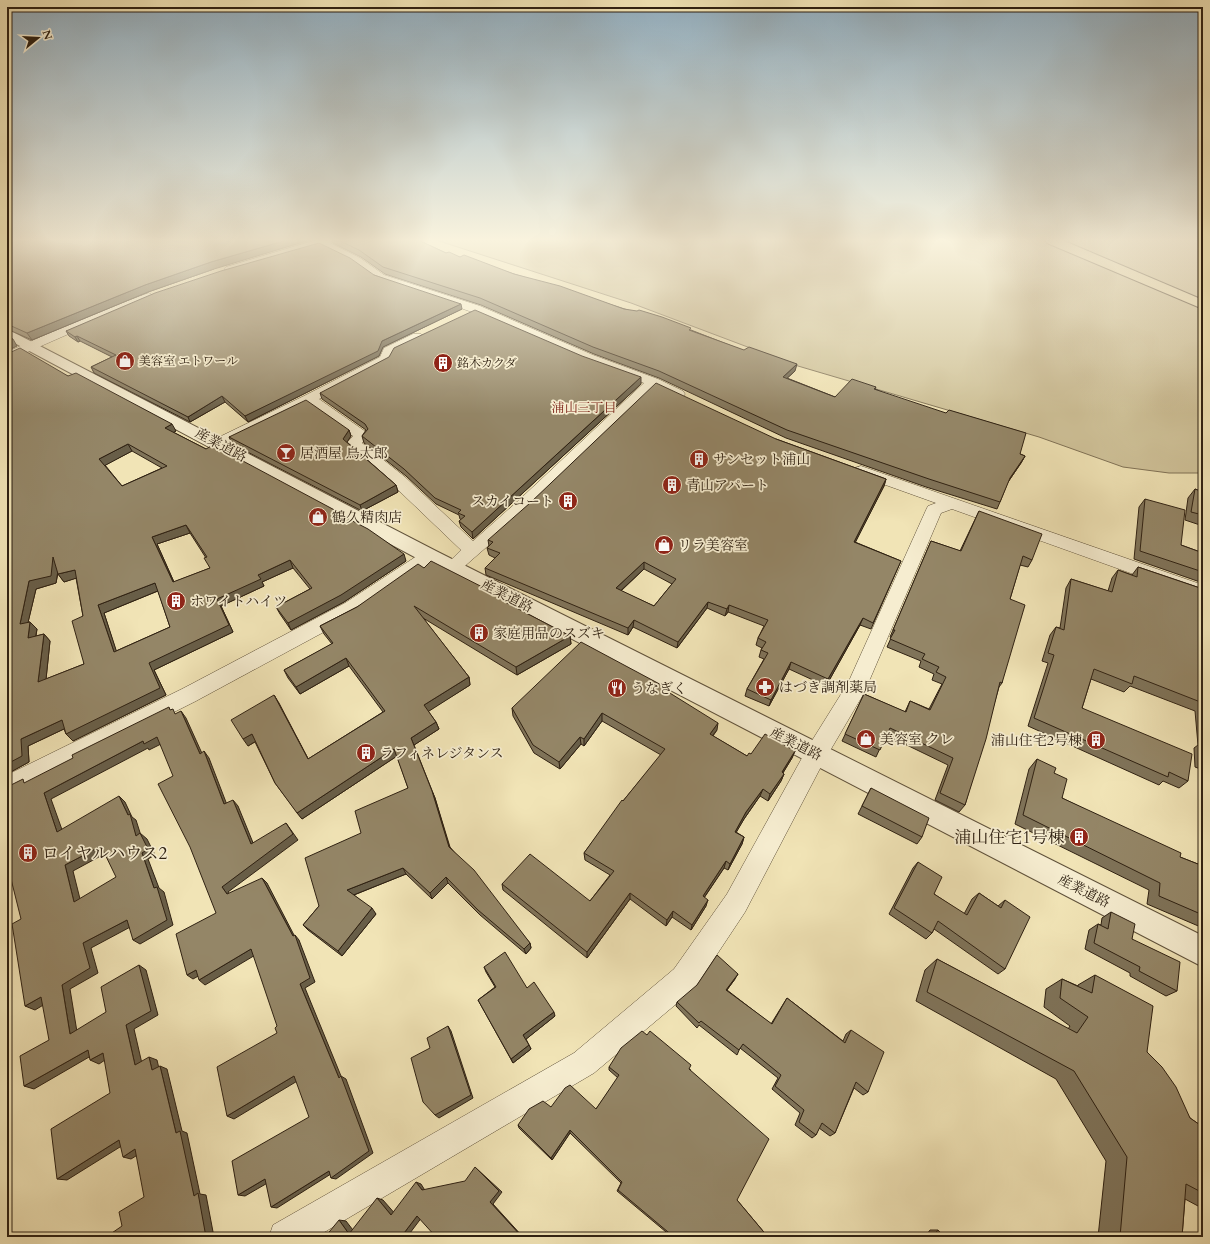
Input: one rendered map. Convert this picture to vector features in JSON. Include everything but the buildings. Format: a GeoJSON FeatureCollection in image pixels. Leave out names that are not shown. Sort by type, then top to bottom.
{"type":"FeatureCollection","features":[{"type":"Feature","properties":{"kind":"highway"},"geometry":{"type":"LineString","coordinates":[[1187,298],[1203,305]]}},
{"type":"Feature","properties":{"kind":"street"},"geometry":{"type":"LineString","coordinates":[[7,357],[94,318],[146,298]]}},
{"type":"Feature","properties":{"kind":"street"},"geometry":{"type":"LineString","coordinates":[[443,298],[476,309],[588,358],[653,382],[688,398]]}},
{"type":"Feature","properties":{"kind":"street"},"geometry":{"type":"LineString","coordinates":[[456,319],[476,309]]}},
{"type":"Feature","properties":{"kind":"street"},"geometry":{"type":"LineString","coordinates":[[218,443],[271,416],[309,399],[385,359],[389,350],[429,332]]}},
{"type":"Feature","properties":{"kind":"street","name":"産業道路"},"geometry":{"type":"LineString","coordinates":[[7,333],[218,443],[452,568],[1203,952]]}},
{"type":"Feature","properties":{"kind":"street"},"geometry":{"type":"LineString","coordinates":[[452,568],[524,505],[653,382]]}},
{"type":"Feature","properties":{"kind":"street"},"geometry":{"type":"LineString","coordinates":[[309,399],[361,435],[354,444],[399,481],[472,550]]}},
{"type":"Feature","properties":{"kind":"street"},"geometry":{"type":"LineString","coordinates":[[847,466],[1203,592]]}},
{"type":"Feature","properties":{"kind":"street"},"geometry":{"type":"LineString","coordinates":[[285,1237],[584,1063],[684,979],[736,903],[816,754],[857,687],[934,510],[951,503]]}},
{"type":"Feature","properties":{"kind":"street"},"geometry":{"type":"LineString","coordinates":[[7,786],[189,695],[352,608],[429,556]]}},
{"type":"Feature","properties":{"kind":"shaded area"},"geometry":{"type":"Polygon","coordinates":[[[616,298],[1203,298],[1203,473],[1169,473],[1123,467],[1039,437],[798,366],[616,298]]]}},
{"type":"Feature","properties":{"kind":"place","name":"美容室 エトワール"},"geometry":{"type":"Point","coordinates":[125,361]}},
{"type":"Feature","properties":{"kind":"place","name":"銘木カクダ"},"geometry":{"type":"Point","coordinates":[443,363]}},
{"type":"Feature","properties":{"kind":"place","name":"居酒屋 鳥太郎"},"geometry":{"type":"Point","coordinates":[286,453]}},
{"type":"Feature","properties":{"kind":"place","name":"サンセット浦山"},"geometry":{"type":"Point","coordinates":[699,459]}},
{"type":"Feature","properties":{"kind":"place","name":"青山アパート"},"geometry":{"type":"Point","coordinates":[672,485]}},
{"type":"Feature","properties":{"kind":"place","name":"スカイコート"},"geometry":{"type":"Point","coordinates":[568,501]}},
{"type":"Feature","properties":{"kind":"place","name":"鶴久精肉店"},"geometry":{"type":"Point","coordinates":[318,517]}},
{"type":"Feature","properties":{"kind":"place","name":"リラ美容室"},"geometry":{"type":"Point","coordinates":[664,545]}},
{"type":"Feature","properties":{"kind":"place","name":"ホワイトハイツ"},"geometry":{"type":"Point","coordinates":[176,601]}},
{"type":"Feature","properties":{"kind":"place","name":"家庭用品のスズキ"},"geometry":{"type":"Point","coordinates":[479,633]}},
{"type":"Feature","properties":{"kind":"place","name":"はづき調剤薬局"},"geometry":{"type":"Point","coordinates":[765,687]}},
{"type":"Feature","properties":{"kind":"place","name":"うなぎく"},"geometry":{"type":"Point","coordinates":[617,688]}},
{"type":"Feature","properties":{"kind":"place","name":"美容室 クレ"},"geometry":{"type":"Point","coordinates":[866,739]}},
{"type":"Feature","properties":{"kind":"place","name":"浦山住宅2号棟"},"geometry":{"type":"Point","coordinates":[1096,740]}},
{"type":"Feature","properties":{"kind":"place","name":"ラフィネレジタンス"},"geometry":{"type":"Point","coordinates":[366,753]}},
{"type":"Feature","properties":{"kind":"place","name":"浦山住宅1号棟"},"geometry":{"type":"Point","coordinates":[1079,837]}},
{"type":"Feature","properties":{"kind":"place","name":"ロイヤルハウス2"},"geometry":{"type":"Point","coordinates":[28,853]}},
{"type":"Feature","properties":{"kind":"district","name":"浦山三丁目"},"geometry":{"type":"Point","coordinates":[584,408]}}]}
